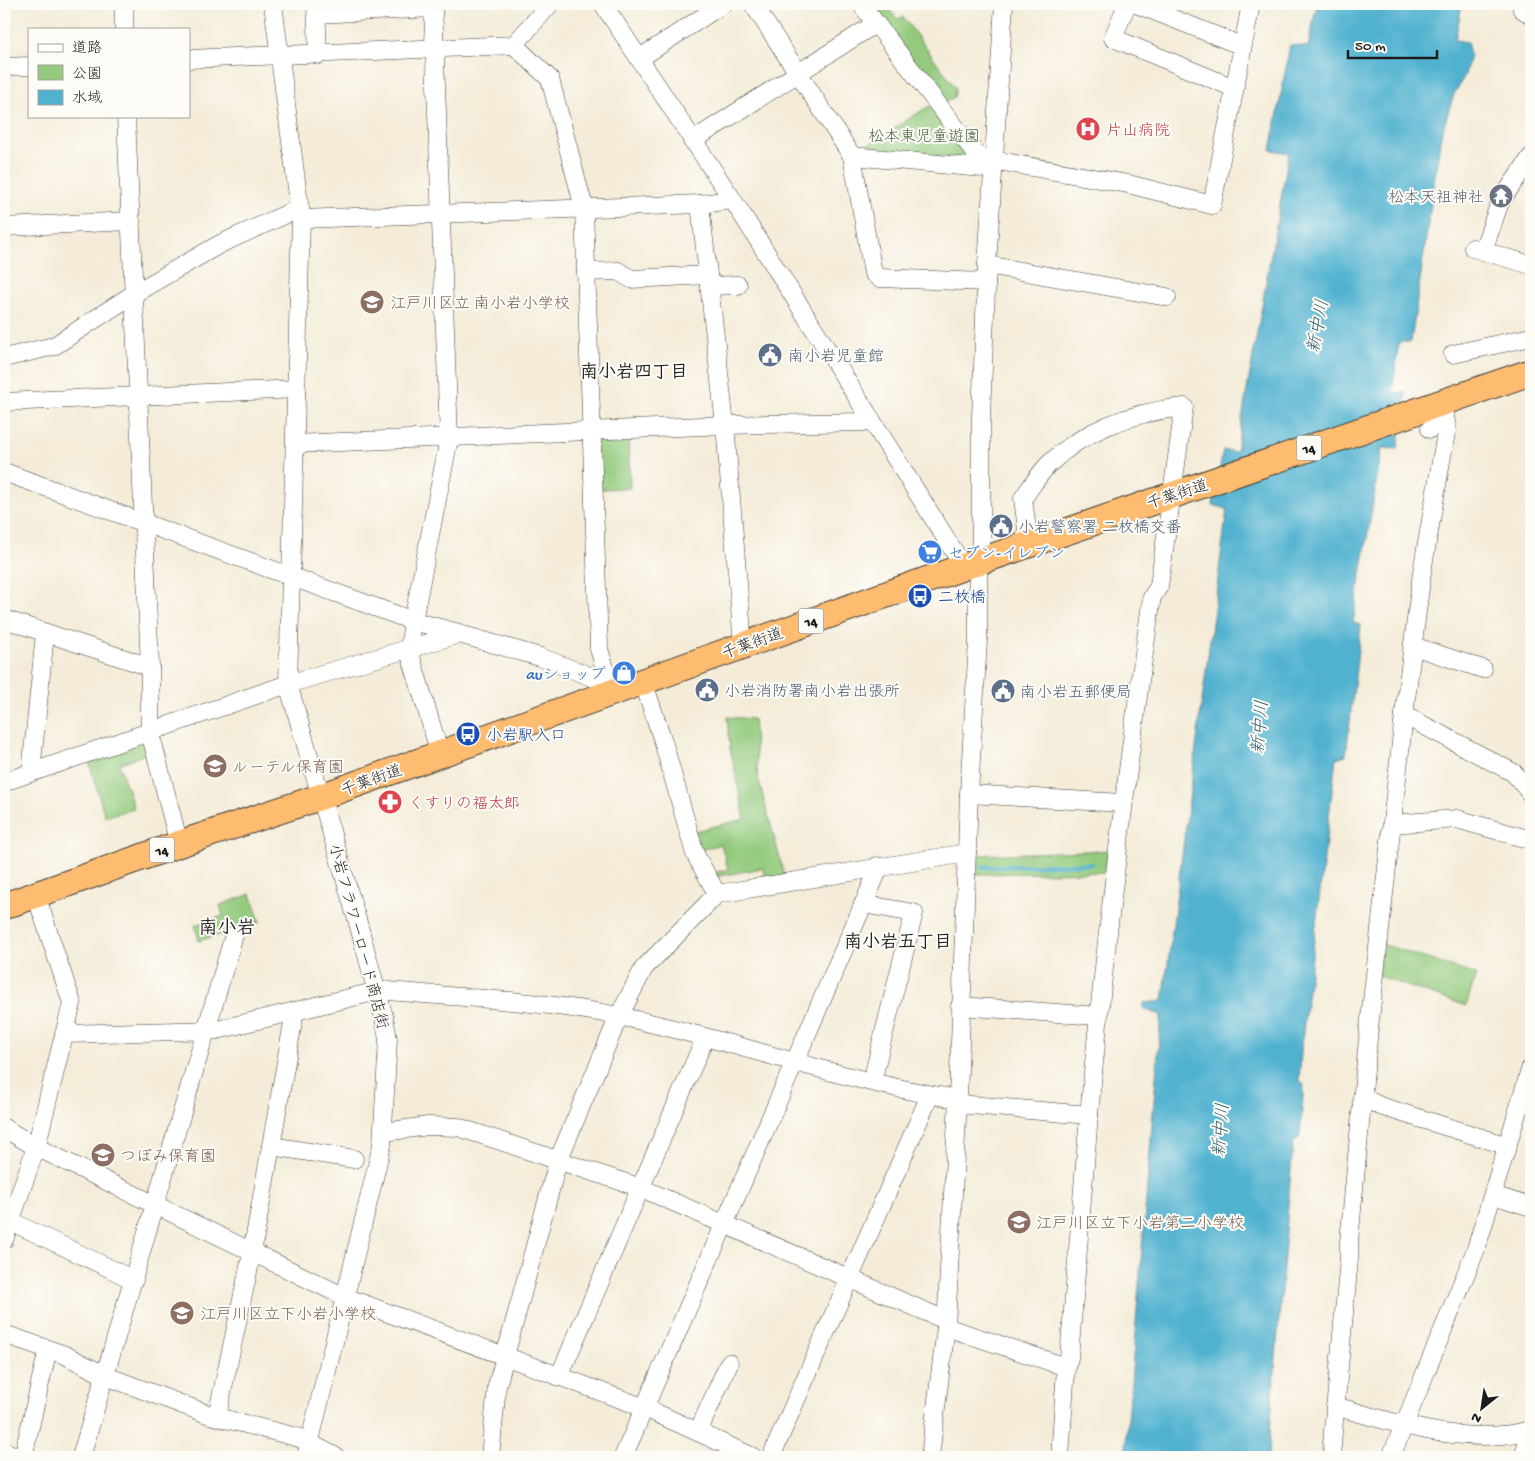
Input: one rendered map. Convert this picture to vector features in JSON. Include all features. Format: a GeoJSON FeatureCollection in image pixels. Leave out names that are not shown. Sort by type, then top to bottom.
{"type":"FeatureCollection","features":[{"type":"Feature","properties":{"kind":"highway","name":"千葉街道"},"geometry":{"type":"LineString","coordinates":[[4,906],[440,754],[611,688],[643,681],[1180,492],[1439,407],[1531,372]]}},
{"type":"Feature","properties":{"kind":"street"},"geometry":{"type":"LineString","coordinates":[[124,4],[124,28]]}},
{"type":"Feature","properties":{"kind":"street","name":"小岩フラワーロード商店街"},"geometry":{"type":"LineString","coordinates":[[273,4],[300,214],[288,684],[378,991],[388,1039],[384,1132],[308,1450]]}},
{"type":"Feature","properties":{"kind":"street"},"geometry":{"type":"LineString","coordinates":[[190,60],[514,45],[550,4]]}},
{"type":"Feature","properties":{"kind":"street"},"geometry":{"type":"LineString","coordinates":[[603,4],[732,200],[957,556],[970,565]]}},
{"type":"Feature","properties":{"kind":"street"},"geometry":{"type":"LineString","coordinates":[[640,58],[723,4]]}},
{"type":"Feature","properties":{"kind":"street"},"geometry":{"type":"LineString","coordinates":[[753,4],[852,156],[873,273],[879,278],[986,274],[1167,296]]}},
{"type":"Feature","properties":{"kind":"street"},"geometry":{"type":"LineString","coordinates":[[861,4],[976,154],[993,164]]}},
{"type":"Feature","properties":{"kind":"street"},"geometry":{"type":"LineString","coordinates":[[930,1457],[946,1323],[958,1101],[969,794],[978,640],[970,565],[981,417],[986,274],[1004,4]]}},
{"type":"Feature","properties":{"kind":"street"},"geometry":{"type":"LineString","coordinates":[[1128,4],[1113,38],[1234,88]]}},
{"type":"Feature","properties":{"kind":"street"},"geometry":{"type":"LineString","coordinates":[[1136,4],[1242,46]]}},
{"type":"Feature","properties":{"kind":"street"},"geometry":{"type":"LineString","coordinates":[[852,156],[993,164],[1128,184],[1212,205],[1251,4]]}},
{"type":"Feature","properties":{"kind":"street"},"geometry":{"type":"LineString","coordinates":[[1523,4],[1522,9],[1531,15]]}},
{"type":"Feature","properties":{"kind":"street"},"geometry":{"type":"LineString","coordinates":[[318,55],[316,9],[433,6],[449,438],[409,650],[440,754]]}},
{"type":"Feature","properties":{"kind":"street"},"geometry":{"type":"LineString","coordinates":[[692,141],[875,24]]}},
{"type":"Feature","properties":{"kind":"street"},"geometry":{"type":"LineString","coordinates":[[514,45],[550,79],[584,208],[599,649],[611,688]]}},
{"type":"Feature","properties":{"kind":"street"},"geometry":{"type":"LineString","coordinates":[[4,67],[28,66]]}},
{"type":"Feature","properties":{"kind":"street"},"geometry":{"type":"LineString","coordinates":[[126,118],[136,293],[138,395],[150,667],[150,732],[179,844]]}},
{"type":"Feature","properties":{"kind":"street"},"geometry":{"type":"LineString","coordinates":[[1531,157],[1500,202],[1479,245],[1531,265]]}},
{"type":"Feature","properties":{"kind":"street"},"geometry":{"type":"LineString","coordinates":[[4,358],[54,346],[136,293],[220,244],[300,214],[584,208],[700,204],[732,200]]}},
{"type":"Feature","properties":{"kind":"street"},"geometry":{"type":"LineString","coordinates":[[700,204],[725,425],[743,645]]}},
{"type":"Feature","properties":{"kind":"street"},"geometry":{"type":"LineString","coordinates":[[4,226],[132,222]]}},
{"type":"Feature","properties":{"kind":"street"},"geometry":{"type":"LineString","coordinates":[[586,272],[618,271],[631,280],[709,280],[738,285]]}},
{"type":"Feature","properties":{"kind":"street"},"geometry":{"type":"LineString","coordinates":[[1453,354],[1530,335]]}},
{"type":"Feature","properties":{"kind":"street"},"geometry":{"type":"LineString","coordinates":[[4,402],[138,395],[297,390]]}},
{"type":"Feature","properties":{"kind":"street"},"geometry":{"type":"LineString","coordinates":[[1011,513],[1047,465],[1074,442],[1105,426],[1157,411],[1184,407],[1180,492],[1159,586],[1152,596],[1123,804],[1098,1016],[1069,1358],[1066,1367],[1060,1457]]}},
{"type":"Feature","properties":{"kind":"street"},"geometry":{"type":"LineString","coordinates":[[1335,1457],[1335,1406],[1362,1097],[1404,715],[1422,572],[1447,427],[1439,407]]}},
{"type":"Feature","properties":{"kind":"street"},"geometry":{"type":"LineString","coordinates":[[295,444],[725,425],[863,422],[871,419]]}},
{"type":"Feature","properties":{"kind":"street"},"geometry":{"type":"LineString","coordinates":[[4,472],[413,621],[540,657],[611,688]]}},
{"type":"Feature","properties":{"kind":"street"},"geometry":{"type":"LineString","coordinates":[[1023,498],[1027,530],[1024,546]]}},
{"type":"Feature","properties":{"kind":"street"},"geometry":{"type":"LineString","coordinates":[[4,619],[150,667]]}},
{"type":"Feature","properties":{"kind":"street"},"geometry":{"type":"LineString","coordinates":[[32,772],[45,634]]}},
{"type":"Feature","properties":{"kind":"street"},"geometry":{"type":"LineString","coordinates":[[4,782],[288,684],[459,634]]}},
{"type":"Feature","properties":{"kind":"street"},"geometry":{"type":"LineString","coordinates":[[1413,646],[1483,669]]}},
{"type":"Feature","properties":{"kind":"street"},"geometry":{"type":"LineString","coordinates":[[643,681],[663,741],[695,854],[717,894]]}},
{"type":"Feature","properties":{"kind":"street"},"geometry":{"type":"LineString","coordinates":[[1404,715],[1514,773],[1531,794]]}},
{"type":"Feature","properties":{"kind":"street"},"geometry":{"type":"LineString","coordinates":[[969,794],[1123,804]]}},
{"type":"Feature","properties":{"kind":"street"},"geometry":{"type":"LineString","coordinates":[[1393,824],[1456,819],[1531,840]]}},
{"type":"Feature","properties":{"kind":"street"},"geometry":{"type":"LineString","coordinates":[[490,1457],[496,1395],[504,1357],[558,1161],[618,1016],[644,968],[717,894],[876,866],[967,853]]}},
{"type":"Feature","properties":{"kind":"street"},"geometry":{"type":"LineString","coordinates":[[623,1457],[877,873],[876,866]]}},
{"type":"Feature","properties":{"kind":"street"},"geometry":{"type":"LineString","coordinates":[[4,1240],[36,1147],[72,1003],[36,895]]}},
{"type":"Feature","properties":{"kind":"street"},"geometry":{"type":"LineString","coordinates":[[862,904],[914,913],[872,1081]]}},
{"type":"Feature","properties":{"kind":"street"},"geometry":{"type":"LineString","coordinates":[[81,1457],[234,935]]}},
{"type":"Feature","properties":{"kind":"street"},"geometry":{"type":"LineString","coordinates":[[64,1034],[205,1032],[378,991],[495,1001],[618,1016],[958,1101],[1089,1115]]}},
{"type":"Feature","properties":{"kind":"street"},"geometry":{"type":"LineString","coordinates":[[960,1006],[1098,1016]]}},
{"type":"Feature","properties":{"kind":"street"},"geometry":{"type":"LineString","coordinates":[[217,1416],[252,1252],[294,1011]]}},
{"type":"Feature","properties":{"kind":"street"},"geometry":{"type":"LineString","coordinates":[[560,1377],[705,1038]]}},
{"type":"Feature","properties":{"kind":"street"},"geometry":{"type":"LineString","coordinates":[[1391,1457],[1402,1426],[1476,1249],[1531,1067]]}},
{"type":"Feature","properties":{"kind":"street"},"geometry":{"type":"LineString","coordinates":[[771,1457],[930,1095]]}},
{"type":"Feature","properties":{"kind":"street"},"geometry":{"type":"LineString","coordinates":[[1362,1097],[1380,1106],[1508,1146]]}},
{"type":"Feature","properties":{"kind":"street"},"geometry":{"type":"LineString","coordinates":[[384,1132],[428,1126],[458,1127],[641,1188],[938,1317],[946,1323],[1066,1367]]}},
{"type":"Feature","properties":{"kind":"street"},"geometry":{"type":"LineString","coordinates":[[4,1128],[36,1147],[155,1206],[345,1297],[645,1408],[753,1457]]}},
{"type":"Feature","properties":{"kind":"street"},"geometry":{"type":"LineString","coordinates":[[271,1146],[354,1158]]}},
{"type":"Feature","properties":{"kind":"street"},"geometry":{"type":"LineString","coordinates":[[1493,1195],[1531,1207]]}},
{"type":"Feature","properties":{"kind":"street"},"geometry":{"type":"LineString","coordinates":[[10,1221],[134,1280]]}},
{"type":"Feature","properties":{"kind":"street"},"geometry":{"type":"LineString","coordinates":[[4,1334],[65,1355],[106,1376],[217,1416],[300,1438],[308,1450],[336,1457]]}},
{"type":"Feature","properties":{"kind":"street"},"geometry":{"type":"LineString","coordinates":[[23,1457],[48,1349]]}},
{"type":"Feature","properties":{"kind":"street"},"geometry":{"type":"LineString","coordinates":[[698,1432],[728,1363]]}},
{"type":"Feature","properties":{"kind":"street"},"geometry":{"type":"LineString","coordinates":[[1335,1406],[1402,1426],[1438,1432],[1507,1437],[1531,1431]]}},
{"type":"Feature","properties":{"kind":"street"},"geometry":{"type":"LineString","coordinates":[[1523,1457],[1531,1431]]}},
{"type":"Feature","properties":{"kind":"street"},"geometry":{"type":"LineString","coordinates":[[4,1451],[17,1457]]}},
{"type":"Feature","properties":{"kind":"green space"},"geometry":{"type":"Polygon","coordinates":[[[870,4],[885,4],[897,19],[903,17],[956,88],[954,97],[945,103],[870,4]]]}},
{"type":"Feature","properties":{"kind":"green space","name":"松本東児童遊園"},"geometry":{"type":"Polygon","coordinates":[[[929,106],[971,160],[860,150],[929,106]]]}},
{"type":"Feature","properties":{"kind":"green space"},"geometry":{"type":"Polygon","coordinates":[[[628,433],[630,488],[598,489],[595,435],[628,433]]]}},
{"type":"Feature","properties":{"kind":"green space"},"geometry":{"type":"Polygon","coordinates":[[[727,717],[753,719],[758,778],[786,881],[765,884],[763,868],[714,877],[711,874],[728,869],[721,844],[700,850],[695,831],[745,819],[730,748],[727,717]]]}},
{"type":"Feature","properties":{"kind":"green space"},"geometry":{"type":"Polygon","coordinates":[[[147,738],[151,752],[119,764],[134,808],[105,817],[88,758],[147,738]]]}},
{"type":"Feature","properties":{"kind":"green space"},"geometry":{"type":"Polygon","coordinates":[[[1115,850],[1113,872],[973,874],[973,855],[1115,850]]]}},
{"type":"Feature","properties":{"kind":"green space"},"geometry":{"type":"Polygon","coordinates":[[[251,894],[260,922],[199,941],[195,925],[223,916],[220,905],[251,894]]]}},
{"type":"Feature","properties":{"kind":"green space"},"geometry":{"type":"Polygon","coordinates":[[[1382,944],[1476,975],[1466,1006],[1378,976],[1382,944]]]}},
{"type":"Feature","properties":{"kind":"water","name":"新中川"},"geometry":{"type":"Polygon","coordinates":[[[1317,4],[1462,4],[1455,40],[1467,42],[1470,55],[1465,75],[1454,94],[1441,135],[1411,342],[1399,342],[1392,392],[1406,393],[1398,449],[1382,448],[1353,623],[1361,625],[1346,755],[1336,758],[1302,1040],[1299,1080],[1304,1085],[1300,1136],[1293,1144],[1268,1457],[1125,1457],[1161,1015],[1143,1009],[1144,1003],[1163,1001],[1227,509],[1213,505],[1223,450],[1236,452],[1289,153],[1271,150],[1290,45],[1308,47],[1317,4]]]}},
{"type":"Feature","properties":{"kind":"waterway"},"geometry":{"type":"LineString","coordinates":[[982,867],[1092,864]]}},
{"type":"Feature","properties":{"kind":"place","name":"片山病院"},"geometry":{"type":"Point","coordinates":[1088,129]}},
{"type":"Feature","properties":{"kind":"place","name":"松本天祖神社"},"geometry":{"type":"Point","coordinates":[1501,196]}},
{"type":"Feature","properties":{"kind":"place","name":"江戸川区立 南小岩小学校"},"geometry":{"type":"Point","coordinates":[372,302]}},
{"type":"Feature","properties":{"kind":"place","name":"南小岩児童館"},"geometry":{"type":"Point","coordinates":[770,355]}},
{"type":"Feature","properties":{"kind":"place","name":"小岩警察署 二枚橋交番"},"geometry":{"type":"Point","coordinates":[1001,526]}},
{"type":"Feature","properties":{"kind":"place","name":"セブン-イレブン"},"geometry":{"type":"Point","coordinates":[930,552]}},
{"type":"Feature","properties":{"kind":"place","name":"二枚橋"},"geometry":{"type":"Point","coordinates":[920,596]}},
{"type":"Feature","properties":{"kind":"place","name":"auショップ"},"geometry":{"type":"Point","coordinates":[624,673]}},
{"type":"Feature","properties":{"kind":"place","name":"小岩消防署南小岩出張所"},"geometry":{"type":"Point","coordinates":[707,690]}},
{"type":"Feature","properties":{"kind":"place","name":"南小岩五郵便局"},"geometry":{"type":"Point","coordinates":[1003,691]}},
{"type":"Feature","properties":{"kind":"place","name":"小岩駅入口"},"geometry":{"type":"Point","coordinates":[468,734]}},
{"type":"Feature","properties":{"kind":"place","name":"ルーテル保育園"},"geometry":{"type":"Point","coordinates":[215,766]}},
{"type":"Feature","properties":{"kind":"place","name":"くすりの福太郎"},"geometry":{"type":"Point","coordinates":[390,802]}},
{"type":"Feature","properties":{"kind":"place","name":"つぼみ保育園"},"geometry":{"type":"Point","coordinates":[103,1155]}},
{"type":"Feature","properties":{"kind":"place","name":"江戸川区立下小岩第二小学校"},"geometry":{"type":"Point","coordinates":[1019,1222]}},
{"type":"Feature","properties":{"kind":"place","name":"江戸川区立下小岩小学校"},"geometry":{"type":"Point","coordinates":[182,1313]}},
{"type":"Feature","properties":{"kind":"district","name":"南小岩四丁目"},"geometry":{"type":"Point","coordinates":[634,371]}},
{"type":"Feature","properties":{"kind":"district","name":"南小岩"},"geometry":{"type":"Point","coordinates":[227,926]}},
{"type":"Feature","properties":{"kind":"district","name":"南小岩五丁目"},"geometry":{"type":"Point","coordinates":[898,941]}}]}
